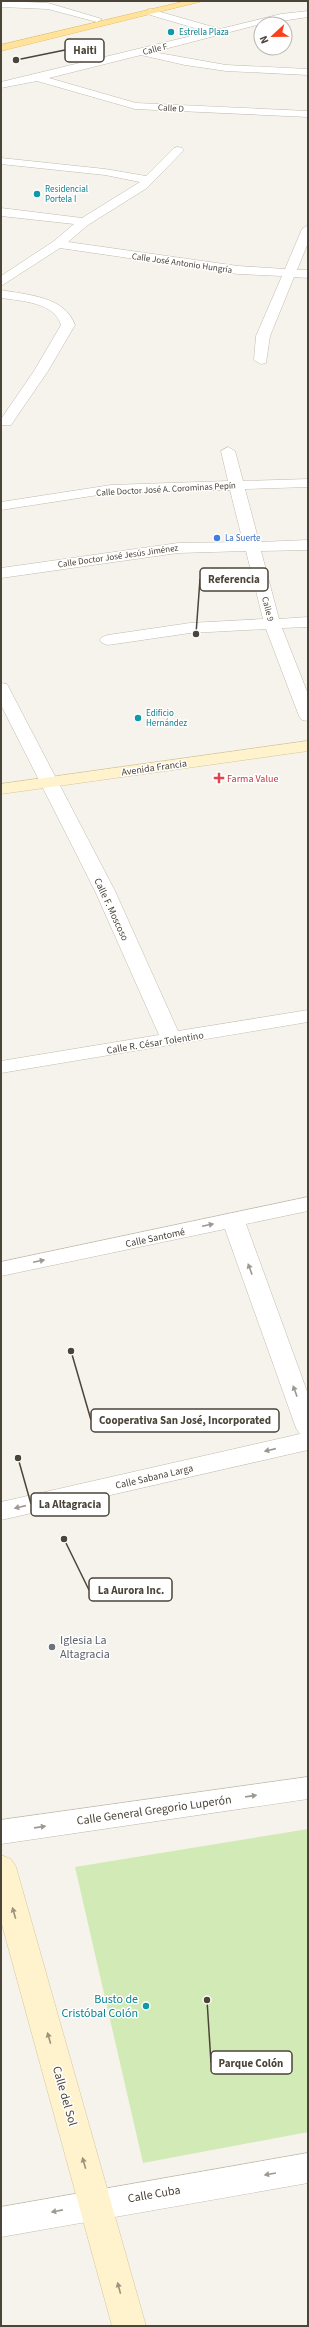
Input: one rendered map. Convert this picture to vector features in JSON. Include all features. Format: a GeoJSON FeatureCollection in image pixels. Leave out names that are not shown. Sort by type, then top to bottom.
{"type":"FeatureCollection","features":[{"type":"Feature","properties":{"kind":"main road"},"geometry":{"type":"LineString","coordinates":[[1,41],[169,1]]}},
{"type":"Feature","properties":{"kind":"main road"},"geometry":{"type":"LineString","coordinates":[[1,48],[198,1]]}},
{"type":"Feature","properties":{"kind":"main road","name":"Avenida Francia"},"geometry":{"type":"LineString","coordinates":[[1,789],[308,746]]}},
{"type":"Feature","properties":{"kind":"main road","name":"Calle del Sol"},"geometry":{"type":"LineString","coordinates":[[1,1867],[129,2326]]}},
{"type":"Feature","properties":{"kind":"street"},"geometry":{"type":"LineString","coordinates":[[1,4],[48,6],[97,19]]}},
{"type":"Feature","properties":{"kind":"street"},"geometry":{"type":"LineString","coordinates":[[150,12],[220,33]]}},
{"type":"Feature","properties":{"kind":"street","name":"Calle F"},"geometry":{"type":"LineString","coordinates":[[1,85],[37,78],[281,17],[308,14]]}},
{"type":"Feature","properties":{"kind":"street"},"geometry":{"type":"LineString","coordinates":[[144,52],[204,66],[308,72]]}},
{"type":"Feature","properties":{"kind":"street","name":"Calle D"},"geometry":{"type":"LineString","coordinates":[[37,78],[135,106],[308,114]]}},
{"type":"Feature","properties":{"kind":"street"},"geometry":{"type":"LineString","coordinates":[[1,282],[58,244],[84,222],[143,186],[178,150]]}},
{"type":"Feature","properties":{"kind":"street"},"geometry":{"type":"LineString","coordinates":[[1,161],[105,172],[148,180]]}},
{"type":"Feature","properties":{"kind":"street"},"geometry":{"type":"LineString","coordinates":[[1,212],[84,222]]}},
{"type":"Feature","properties":{"kind":"street"},"geometry":{"type":"LineString","coordinates":[[261,360],[264,336],[308,229]]}},
{"type":"Feature","properties":{"kind":"street","name":"Calle José Antonio Hungría"},"geometry":{"type":"LineString","coordinates":[[58,244],[230,269],[308,274]]}},
{"type":"Feature","properties":{"kind":"street"},"geometry":{"type":"LineString","coordinates":[[1,294],[39,301],[54,307],[64,313],[68,325],[41,371],[6,422]]}},
{"type":"Feature","properties":{"kind":"street","name":"Calle 9"},"geometry":{"type":"LineString","coordinates":[[228,451],[272,624],[308,716]]}},
{"type":"Feature","properties":{"kind":"street","name":"Calle Doctor José A. Corominas Pepín"},"geometry":{"type":"LineString","coordinates":[[1,506],[111,489],[308,483]]}},
{"type":"Feature","properties":{"kind":"street","name":"Calle Doctor José Jesús Jiménez"},"geometry":{"type":"LineString","coordinates":[[1,573],[172,549],[308,545]]}},
{"type":"Feature","properties":{"kind":"street"},"geometry":{"type":"LineString","coordinates":[[108,640],[190,628],[308,622]]}},
{"type":"Feature","properties":{"kind":"street","name":"Calle F. Moscoso"},"geometry":{"type":"LineString","coordinates":[[1,688],[105,891],[171,1039]]}},
{"type":"Feature","properties":{"kind":"street","name":"Calle R. César Tolentino"},"geometry":{"type":"LineString","coordinates":[[1,1067],[308,1016]]}},
{"type":"Feature","properties":{"kind":"street","name":"Calle Santomé"},"geometry":{"type":"LineString","coordinates":[[1,1269],[308,1204]]}},
{"type":"Feature","properties":{"kind":"street"},"geometry":{"type":"LineString","coordinates":[[233,1220],[308,1428]]}},
{"type":"Feature","properties":{"kind":"street","name":"Calle Sabana Larga"},"geometry":{"type":"LineString","coordinates":[[1,1511],[308,1442]]}},
{"type":"Feature","properties":{"kind":"street","name":"Calle General Gregorio Luperón"},"geometry":{"type":"LineString","coordinates":[[1,1832],[308,1788]]}},
{"type":"Feature","properties":{"kind":"street","name":"Calle Cuba"},"geometry":{"type":"LineString","coordinates":[[1,2222],[96,2204],[308,2168]]}},
{"type":"Feature","properties":{"kind":"green space"},"geometry":{"type":"Polygon","coordinates":[[[308,1829],[308,2132],[143,2163],[75,1867],[308,1829]]]}},
{"type":"Feature","properties":{"kind":"place","name":"Estrella Plaza"},"geometry":{"type":"Point","coordinates":[171,32]}},
{"type":"Feature","properties":{"kind":"place","name":"Haiti"},"geometry":{"type":"Point","coordinates":[16,60]}},
{"type":"Feature","properties":{"kind":"place","name":"Residencial Portela I"},"geometry":{"type":"Point","coordinates":[37,194]}},
{"type":"Feature","properties":{"kind":"place","name":"La Suerte"},"geometry":{"type":"Point","coordinates":[217,538]}},
{"type":"Feature","properties":{"kind":"place","name":"Referencia"},"geometry":{"type":"Point","coordinates":[196,634]}},
{"type":"Feature","properties":{"kind":"place","name":"Edificio Hernández"},"geometry":{"type":"Point","coordinates":[138,718]}},
{"type":"Feature","properties":{"kind":"place","name":"Farma Value"},"geometry":{"type":"Point","coordinates":[219,778]}},
{"type":"Feature","properties":{"kind":"place","name":"Cooperativa San José, Incorporated"},"geometry":{"type":"Point","coordinates":[71,1351]}},
{"type":"Feature","properties":{"kind":"place","name":"La Altagracia"},"geometry":{"type":"Point","coordinates":[18,1458]}},
{"type":"Feature","properties":{"kind":"place","name":"La Aurora Inc."},"geometry":{"type":"Point","coordinates":[64,1539]}},
{"type":"Feature","properties":{"kind":"place","name":"Iglesia La Altagracia"},"geometry":{"type":"Point","coordinates":[52,1647]}},
{"type":"Feature","properties":{"kind":"place","name":"Parque Colón"},"geometry":{"type":"Point","coordinates":[207,2000]}},
{"type":"Feature","properties":{"kind":"place","name":"Busto de Cristóbal Colón"},"geometry":{"type":"Point","coordinates":[146,2006]}}]}
